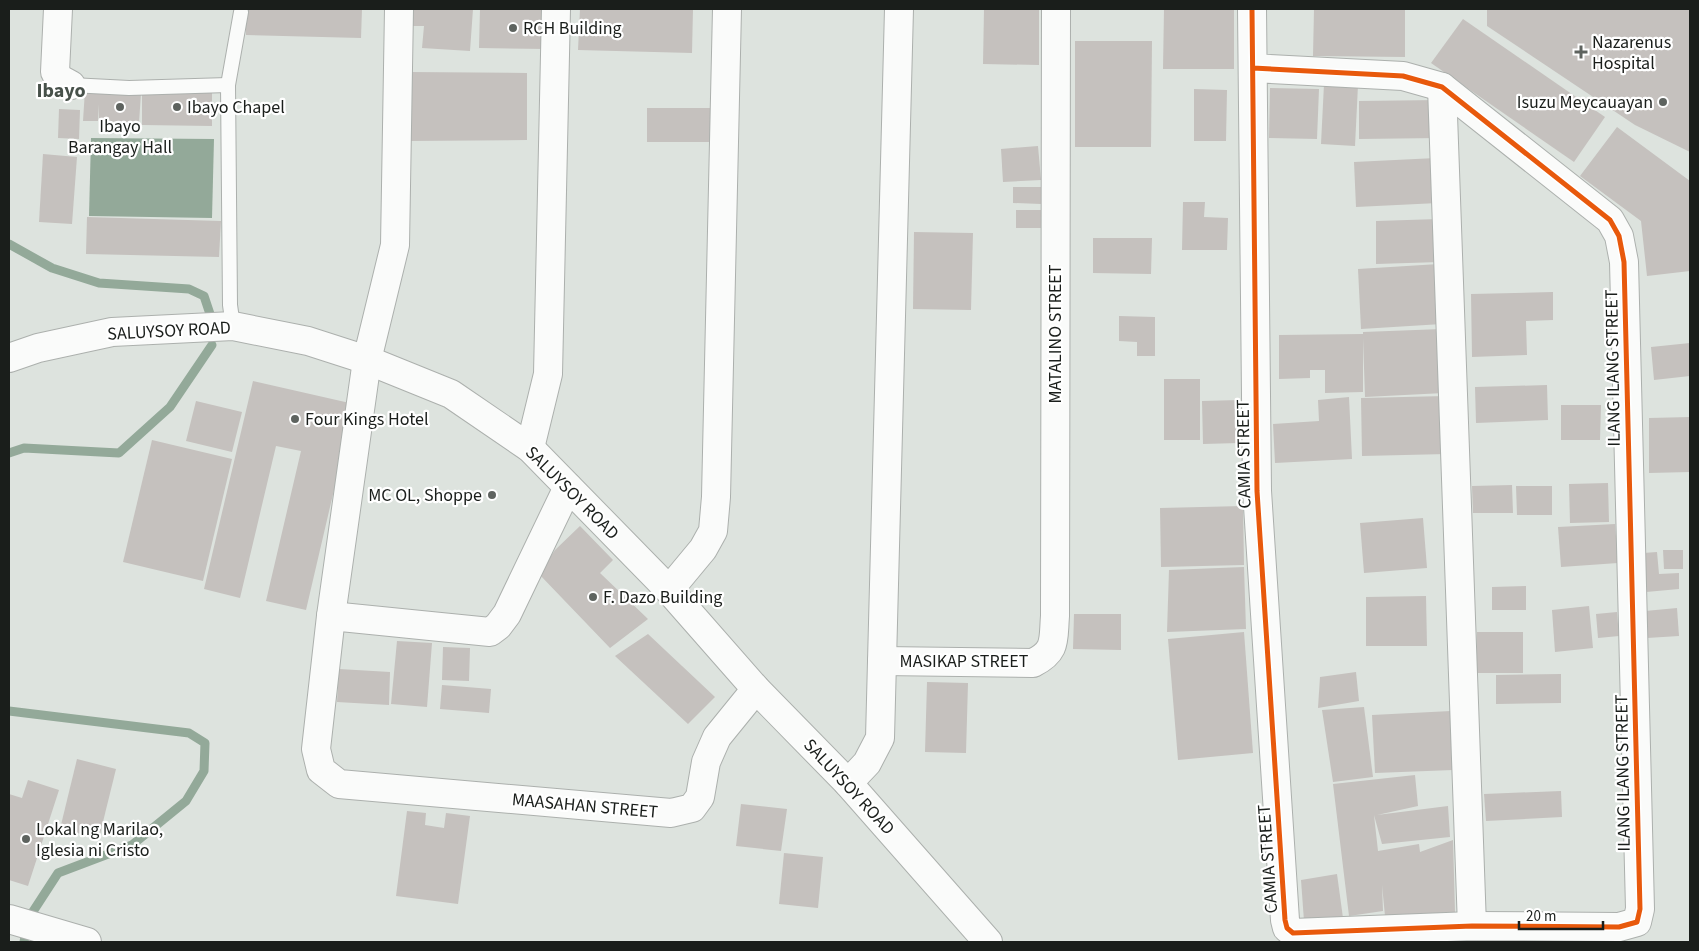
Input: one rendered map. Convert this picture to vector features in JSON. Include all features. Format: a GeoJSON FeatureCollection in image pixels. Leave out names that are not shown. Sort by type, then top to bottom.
{"type":"FeatureCollection","features":[{"type":"Feature","properties":{"kind":"street"},"geometry":{"type":"LineString","coordinates":[[58,9],[55,72],[60,80],[71,85]]}},
{"type":"Feature","properties":{"kind":"street"},"geometry":{"type":"LineString","coordinates":[[399,9],[395,245],[367,360],[331,616],[490,632],[498,626],[507,614],[568,487]]}},
{"type":"Feature","properties":{"kind":"street"},"geometry":{"type":"LineString","coordinates":[[530,448],[548,374],[556,9]]}},
{"type":"Feature","properties":{"kind":"street"},"geometry":{"type":"LineString","coordinates":[[669,590],[703,550],[713,531],[716,497],[727,9]]}},
{"type":"Feature","properties":{"kind":"street"},"geometry":{"type":"LineString","coordinates":[[848,784],[866,763],[880,738],[899,9]]}},
{"type":"Feature","properties":{"kind":"street","name":"MATALINO STREET"},"geometry":{"type":"LineString","coordinates":[[1044,657],[1053,644],[1055,616],[1056,9]]}},
{"type":"Feature","properties":{"kind":"street","name":"CAMIA STREET"},"geometry":{"type":"LineString","coordinates":[[1252,9],[1257,491],[1285,920],[1287,928],[1293,933],[1472,926]]}},
{"type":"Feature","properties":{"kind":"street","name":"ILANG ILANG STREET"},"geometry":{"type":"LineString","coordinates":[[1253,68],[1403,76],[1442,87],[1610,220],[1619,236],[1624,262],[1640,908],[1637,922],[1619,927],[1472,926]]}},
{"type":"Feature","properties":{"kind":"street"},"geometry":{"type":"LineString","coordinates":[[1442,87],[1472,926]]}},
{"type":"Feature","properties":{"kind":"street","name":"SALUYSOY ROAD"},"geometry":{"type":"LineString","coordinates":[[9,358],[38,348],[112,332],[233,326],[308,341],[367,360],[451,394],[530,448],[669,590],[756,689],[848,784],[988,942]]}},
{"type":"Feature","properties":{"kind":"street","name":"MAASAHAN STREET"},"geometry":{"type":"LineString","coordinates":[[331,616],[316,749],[321,770],[339,784],[670,813],[678,812],[692,808],[700,797],[706,762],[717,737],[756,689]]}},
{"type":"Feature","properties":{"kind":"street","name":"MASIKAP STREET"},"geometry":{"type":"LineString","coordinates":[[882,661],[1033,663],[1044,657]]}},
{"type":"Feature","properties":{"kind":"street"},"geometry":{"type":"LineString","coordinates":[[9,920],[88,942]]}},
{"type":"Feature","properties":{"kind":"lane"},"geometry":{"type":"LineString","coordinates":[[233,326],[230,305],[228,85],[241,12]]}},
{"type":"Feature","properties":{"kind":"lane"},"geometry":{"type":"LineString","coordinates":[[71,85],[128,88],[228,85]]}},
{"type":"Feature","properties":{"kind":"shaded area"},"geometry":{"type":"Polygon","coordinates":[[[91,138],[214,139],[212,218],[89,216],[91,138]]]}},
{"type":"Feature","properties":{"kind":"building"},"geometry":{"type":"Polygon","coordinates":[[[246,9],[362,9],[361,38],[246,35],[246,9]]]}},
{"type":"Feature","properties":{"kind":"building"},"geometry":{"type":"Polygon","coordinates":[[[413,9],[473,9],[470,51],[422,48],[424,26],[412,26],[413,9]]]}},
{"type":"Feature","properties":{"kind":"building","name":"RCH Building"},"geometry":{"type":"Polygon","coordinates":[[[480,9],[547,9],[546,49],[479,48],[480,9]]]}},
{"type":"Feature","properties":{"kind":"building"},"geometry":{"type":"Polygon","coordinates":[[[580,9],[693,9],[692,53],[578,50],[580,9]]]}},
{"type":"Feature","properties":{"kind":"building"},"geometry":{"type":"Polygon","coordinates":[[[984,9],[1039,9],[1039,65],[983,64],[984,9]]]}},
{"type":"Feature","properties":{"kind":"building"},"geometry":{"type":"Polygon","coordinates":[[[1164,9],[1234,9],[1234,69],[1163,69],[1164,9]]]}},
{"type":"Feature","properties":{"kind":"building"},"geometry":{"type":"Polygon","coordinates":[[[1314,9],[1405,9],[1405,57],[1313,56],[1314,9]]]}},
{"type":"Feature","properties":{"kind":"building"},"geometry":{"type":"Polygon","coordinates":[[[1487,9],[1690,9],[1690,152],[1635,125],[1487,26],[1487,9]]]}},
{"type":"Feature","properties":{"kind":"building"},"geometry":{"type":"Polygon","coordinates":[[[1463,19],[1605,117],[1574,162],[1431,63],[1463,19]]]}},
{"type":"Feature","properties":{"kind":"building"},"geometry":{"type":"Polygon","coordinates":[[[1075,41],[1152,41],[1151,147],[1075,147],[1075,41]]]}},
{"type":"Feature","properties":{"kind":"building"},"geometry":{"type":"Polygon","coordinates":[[[409,72],[527,73],[527,140],[408,141],[409,72]]]}},
{"type":"Feature","properties":{"kind":"building"},"geometry":{"type":"Polygon","coordinates":[[[1324,84],[1358,85],[1355,146],[1321,144],[1324,84]]]}},
{"type":"Feature","properties":{"kind":"building"},"geometry":{"type":"Polygon","coordinates":[[[1270,88],[1319,89],[1317,139],[1269,138],[1270,88]]]}},
{"type":"Feature","properties":{"kind":"building","name":"Ibayo Chapel"},"geometry":{"type":"Polygon","coordinates":[[[142,89],[212,89],[212,126],[142,125],[142,89]]]}},
{"type":"Feature","properties":{"kind":"building"},"geometry":{"type":"Polygon","coordinates":[[[1194,89],[1227,90],[1226,141],[1194,141],[1194,89]]]}},
{"type":"Feature","properties":{"kind":"building","name":"Ibayo Barangay Hall"},"geometry":{"type":"Polygon","coordinates":[[[85,90],[141,93],[139,123],[99,121],[99,104],[98,121],[83,121],[85,90]]]}},
{"type":"Feature","properties":{"kind":"building"},"geometry":{"type":"Polygon","coordinates":[[[1439,100],[1439,138],[1359,139],[1359,101],[1439,100]]]}},
{"type":"Feature","properties":{"kind":"building"},"geometry":{"type":"Polygon","coordinates":[[[647,108],[713,108],[712,142],[647,142],[647,108]]]}},
{"type":"Feature","properties":{"kind":"building"},"geometry":{"type":"Polygon","coordinates":[[[59,109],[80,110],[79,139],[58,138],[59,109]]]}},
{"type":"Feature","properties":{"kind":"building"},"geometry":{"type":"Polygon","coordinates":[[[1617,127],[1690,181],[1690,271],[1647,276],[1641,221],[1580,176],[1617,127]]]}},
{"type":"Feature","properties":{"kind":"building"},"geometry":{"type":"Polygon","coordinates":[[[1038,146],[1041,180],[1003,182],[1001,149],[1038,146]]]}},
{"type":"Feature","properties":{"kind":"building"},"geometry":{"type":"Polygon","coordinates":[[[43,154],[77,157],[72,224],[39,222],[43,154]]]}},
{"type":"Feature","properties":{"kind":"building"},"geometry":{"type":"Polygon","coordinates":[[[1436,158],[1438,203],[1356,207],[1354,162],[1436,158]]]}},
{"type":"Feature","properties":{"kind":"building"},"geometry":{"type":"Polygon","coordinates":[[[1013,187],[1041,187],[1041,204],[1013,203],[1013,187]]]}},
{"type":"Feature","properties":{"kind":"building"},"geometry":{"type":"Polygon","coordinates":[[[1183,202],[1205,202],[1204,217],[1228,218],[1227,250],[1182,250],[1183,202]]]}},
{"type":"Feature","properties":{"kind":"building"},"geometry":{"type":"Polygon","coordinates":[[[1016,210],[1043,210],[1043,228],[1016,228],[1016,210]]]}},
{"type":"Feature","properties":{"kind":"building"},"geometry":{"type":"Polygon","coordinates":[[[87,217],[221,221],[219,257],[86,254],[87,217]]]}},
{"type":"Feature","properties":{"kind":"building"},"geometry":{"type":"Polygon","coordinates":[[[1439,219],[1440,262],[1376,264],[1376,221],[1439,219]]]}},
{"type":"Feature","properties":{"kind":"building"},"geometry":{"type":"Polygon","coordinates":[[[914,232],[973,233],[971,310],[913,309],[914,232]]]}},
{"type":"Feature","properties":{"kind":"building"},"geometry":{"type":"Polygon","coordinates":[[[1093,238],[1152,238],[1151,274],[1093,273],[1093,238]]]}},
{"type":"Feature","properties":{"kind":"building"},"geometry":{"type":"Polygon","coordinates":[[[1439,264],[1442,324],[1361,329],[1358,269],[1439,264]]]}},
{"type":"Feature","properties":{"kind":"building"},"geometry":{"type":"Polygon","coordinates":[[[1553,292],[1553,320],[1526,321],[1527,355],[1472,357],[1471,294],[1553,292]]]}},
{"type":"Feature","properties":{"kind":"building"},"geometry":{"type":"Polygon","coordinates":[[[1119,316],[1155,317],[1155,356],[1137,356],[1137,342],[1119,341],[1119,316]]]}},
{"type":"Feature","properties":{"kind":"building"},"geometry":{"type":"Polygon","coordinates":[[[1442,329],[1444,393],[1365,397],[1363,338],[1363,392],[1325,393],[1325,370],[1310,370],[1310,378],[1279,379],[1279,335],[1363,334],[1363,332],[1442,329]]]}},
{"type":"Feature","properties":{"kind":"building"},"geometry":{"type":"Polygon","coordinates":[[[1690,343],[1690,376],[1654,380],[1651,347],[1690,343]]]}},
{"type":"Feature","properties":{"kind":"building"},"geometry":{"type":"Polygon","coordinates":[[[1164,379],[1200,379],[1200,440],[1164,440],[1164,379]]]}},
{"type":"Feature","properties":{"kind":"building"},"geometry":{"type":"Polygon","coordinates":[[[253,381],[354,404],[306,610],[266,601],[301,451],[276,446],[240,598],[204,589],[253,381]]]}},
{"type":"Feature","properties":{"kind":"building"},"geometry":{"type":"Polygon","coordinates":[[[1547,385],[1548,420],[1476,423],[1475,387],[1547,385]]]}},
{"type":"Feature","properties":{"kind":"building"},"geometry":{"type":"Polygon","coordinates":[[[1446,396],[1447,454],[1362,456],[1361,398],[1446,396]]]}},
{"type":"Feature","properties":{"kind":"building"},"geometry":{"type":"Polygon","coordinates":[[[1349,397],[1352,459],[1275,463],[1273,424],[1319,421],[1318,400],[1349,397]]]}},
{"type":"Feature","properties":{"kind":"building"},"geometry":{"type":"Polygon","coordinates":[[[1239,400],[1239,443],[1203,444],[1202,401],[1239,400]]]}},
{"type":"Feature","properties":{"kind":"building"},"geometry":{"type":"Polygon","coordinates":[[[196,401],[242,412],[232,452],[186,441],[196,401]]]}},
{"type":"Feature","properties":{"kind":"building"},"geometry":{"type":"Polygon","coordinates":[[[1561,405],[1601,405],[1600,440],[1561,440],[1561,405]]]}},
{"type":"Feature","properties":{"kind":"building"},"geometry":{"type":"Polygon","coordinates":[[[1690,417],[1690,472],[1649,473],[1649,418],[1690,417]]]}},
{"type":"Feature","properties":{"kind":"building"},"geometry":{"type":"Polygon","coordinates":[[[152,440],[232,459],[203,581],[123,562],[152,440]]]}},
{"type":"Feature","properties":{"kind":"building"},"geometry":{"type":"Polygon","coordinates":[[[1608,483],[1609,522],[1570,523],[1569,484],[1608,483]]]}},
{"type":"Feature","properties":{"kind":"building"},"geometry":{"type":"Polygon","coordinates":[[[1512,485],[1513,513],[1473,513],[1472,486],[1512,485]]]}},
{"type":"Feature","properties":{"kind":"building"},"geometry":{"type":"Polygon","coordinates":[[[1516,486],[1552,486],[1552,515],[1517,515],[1516,486]]]}},
{"type":"Feature","properties":{"kind":"building"},"geometry":{"type":"Polygon","coordinates":[[[1243,506],[1244,565],[1161,567],[1160,508],[1243,506]]]}},
{"type":"Feature","properties":{"kind":"building"},"geometry":{"type":"Polygon","coordinates":[[[1423,518],[1427,568],[1364,573],[1360,523],[1423,518]]]}},
{"type":"Feature","properties":{"kind":"building"},"geometry":{"type":"Polygon","coordinates":[[[1615,524],[1618,563],[1561,567],[1558,527],[1615,524]]]}},
{"type":"Feature","properties":{"kind":"building","name":"F. Dazo Building"},"geometry":{"type":"Polygon","coordinates":[[[580,526],[613,560],[600,573],[648,619],[610,648],[539,574],[555,550],[580,526]]]}},
{"type":"Feature","properties":{"kind":"building"},"geometry":{"type":"Polygon","coordinates":[[[1663,550],[1683,550],[1683,569],[1664,569],[1663,550]]]}},
{"type":"Feature","properties":{"kind":"building"},"geometry":{"type":"Polygon","coordinates":[[[1657,552],[1659,574],[1679,573],[1679,589],[1646,592],[1643,553],[1657,552]]]}},
{"type":"Feature","properties":{"kind":"building"},"geometry":{"type":"Polygon","coordinates":[[[1244,567],[1246,629],[1167,632],[1169,570],[1244,567]]]}},
{"type":"Feature","properties":{"kind":"building"},"geometry":{"type":"Polygon","coordinates":[[[1526,586],[1526,610],[1492,610],[1492,587],[1526,586]]]}},
{"type":"Feature","properties":{"kind":"building"},"geometry":{"type":"Polygon","coordinates":[[[1426,596],[1427,646],[1366,646],[1366,597],[1426,596]]]}},
{"type":"Feature","properties":{"kind":"building"},"geometry":{"type":"Polygon","coordinates":[[[1589,606],[1593,648],[1555,652],[1552,610],[1589,606]]]}},
{"type":"Feature","properties":{"kind":"building"},"geometry":{"type":"Polygon","coordinates":[[[1677,608],[1679,636],[1647,638],[1645,611],[1677,608]]]}},
{"type":"Feature","properties":{"kind":"building"},"geometry":{"type":"Polygon","coordinates":[[[1617,612],[1619,636],[1598,638],[1596,614],[1617,612]]]}},
{"type":"Feature","properties":{"kind":"building"},"geometry":{"type":"Polygon","coordinates":[[[1074,614],[1121,614],[1121,650],[1073,649],[1074,614]]]}},
{"type":"Feature","properties":{"kind":"building"},"geometry":{"type":"Polygon","coordinates":[[[1244,632],[1253,753],[1178,760],[1168,639],[1244,632]]]}},
{"type":"Feature","properties":{"kind":"building"},"geometry":{"type":"Polygon","coordinates":[[[1477,632],[1523,632],[1523,673],[1477,673],[1477,632]]]}},
{"type":"Feature","properties":{"kind":"building"},"geometry":{"type":"Polygon","coordinates":[[[648,634],[715,697],[688,724],[615,656],[648,634]]]}},
{"type":"Feature","properties":{"kind":"building"},"geometry":{"type":"Polygon","coordinates":[[[397,641],[432,643],[427,707],[391,704],[397,641]]]}},
{"type":"Feature","properties":{"kind":"building"},"geometry":{"type":"Polygon","coordinates":[[[443,647],[470,648],[469,681],[442,680],[443,647]]]}},
{"type":"Feature","properties":{"kind":"building"},"geometry":{"type":"Polygon","coordinates":[[[339,669],[390,672],[389,705],[337,702],[339,669]]]}},
{"type":"Feature","properties":{"kind":"building"},"geometry":{"type":"Polygon","coordinates":[[[1356,672],[1359,701],[1318,708],[1320,677],[1356,672]]]}},
{"type":"Feature","properties":{"kind":"building"},"geometry":{"type":"Polygon","coordinates":[[[1561,674],[1561,703],[1496,704],[1496,675],[1561,674]]]}},
{"type":"Feature","properties":{"kind":"building"},"geometry":{"type":"Polygon","coordinates":[[[927,682],[968,683],[966,753],[925,752],[927,682]]]}},
{"type":"Feature","properties":{"kind":"building"},"geometry":{"type":"Polygon","coordinates":[[[442,685],[491,689],[489,713],[440,709],[442,685]]]}},
{"type":"Feature","properties":{"kind":"building"},"geometry":{"type":"Polygon","coordinates":[[[1364,707],[1373,777],[1333,782],[1322,710],[1364,707]]]}},
{"type":"Feature","properties":{"kind":"building"},"geometry":{"type":"Polygon","coordinates":[[[1451,711],[1453,770],[1375,773],[1372,715],[1451,711]]]}},
{"type":"Feature","properties":{"kind":"building"},"geometry":{"type":"Polygon","coordinates":[[[77,759],[116,769],[99,838],[60,829],[77,759]]]}},
{"type":"Feature","properties":{"kind":"building"},"geometry":{"type":"Polygon","coordinates":[[[1415,775],[1418,806],[1377,815],[1448,806],[1450,837],[1382,844],[1374,815],[1378,851],[1419,844],[1420,852],[1453,840],[1455,912],[1385,916],[1382,885],[1383,911],[1349,916],[1333,784],[1415,775]]]}},
{"type":"Feature","properties":{"kind":"building","name":"Lokal ng Marilao, Iglesia ni Cristo"},"geometry":{"type":"Polygon","coordinates":[[[28,780],[59,790],[28,886],[9,880],[9,794],[22,798],[28,780]]]}},
{"type":"Feature","properties":{"kind":"building"},"geometry":{"type":"Polygon","coordinates":[[[1561,791],[1562,817],[1486,821],[1484,794],[1561,791]]]}},
{"type":"Feature","properties":{"kind":"building"},"geometry":{"type":"Polygon","coordinates":[[[741,804],[787,809],[781,851],[736,846],[741,804]]]}},
{"type":"Feature","properties":{"kind":"building"},"geometry":{"type":"Polygon","coordinates":[[[407,811],[426,813],[425,825],[444,828],[446,813],[470,816],[458,904],[396,896],[407,811]]]}},
{"type":"Feature","properties":{"kind":"building"},"geometry":{"type":"Polygon","coordinates":[[[784,853],[823,857],[818,908],[779,904],[784,853]]]}},
{"type":"Feature","properties":{"kind":"building"},"geometry":{"type":"Polygon","coordinates":[[[1337,874],[1343,918],[1304,921],[1301,880],[1337,874]]]}},
{"type":"Feature","properties":{"kind":"waterway"},"geometry":{"type":"LineString","coordinates":[[9,244],[52,268],[99,283],[189,289],[204,296],[210,314]]}},
{"type":"Feature","properties":{"kind":"waterway"},"geometry":{"type":"LineString","coordinates":[[9,453],[24,448],[119,453],[170,407],[212,345]]}},
{"type":"Feature","properties":{"kind":"waterway"},"geometry":{"type":"LineString","coordinates":[[9,711],[189,733],[205,743],[204,771],[186,801],[132,845],[58,873],[32,913]]}},
{"type":"Feature","properties":{"kind":"waterway"},"geometry":{"type":"LineString","coordinates":[[24,942],[25,937]]}},
{"type":"Feature","properties":{"kind":"cycle path"},"geometry":{"type":"LineString","coordinates":[[1252,9],[1257,491],[1287,928],[1293,933],[1472,926],[1619,927],[1637,922],[1640,909],[1624,262],[1619,236],[1610,220],[1442,87],[1403,76],[1253,68]]}},
{"type":"Feature","properties":{"kind":"place","name":"RCH Building"},"geometry":{"type":"Point","coordinates":[513,28]}},
{"type":"Feature","properties":{"kind":"place","name":"Nazarenus Hospital"},"geometry":{"type":"Point","coordinates":[1581,52]}},
{"type":"Feature","properties":{"kind":"place","name":"Isuzu Meycauayan"},"geometry":{"type":"Point","coordinates":[1663,102]}},
{"type":"Feature","properties":{"kind":"place","name":"Ibayo Barangay Hall"},"geometry":{"type":"Point","coordinates":[120,107]}},
{"type":"Feature","properties":{"kind":"place","name":"Ibayo Chapel"},"geometry":{"type":"Point","coordinates":[177,107]}},
{"type":"Feature","properties":{"kind":"place","name":"Four Kings Hotel"},"geometry":{"type":"Point","coordinates":[295,419]}},
{"type":"Feature","properties":{"kind":"place","name":"MC OL, Shoppe"},"geometry":{"type":"Point","coordinates":[492,495]}},
{"type":"Feature","properties":{"kind":"place","name":"F. Dazo Building"},"geometry":{"type":"Point","coordinates":[593,597]}},
{"type":"Feature","properties":{"kind":"place","name":"Lokal ng Marilao, Iglesia ni Cristo"},"geometry":{"type":"Point","coordinates":[26,839]}},
{"type":"Feature","properties":{"kind":"district","name":"Ibayo"},"geometry":{"type":"Point","coordinates":[61,91]}}]}
